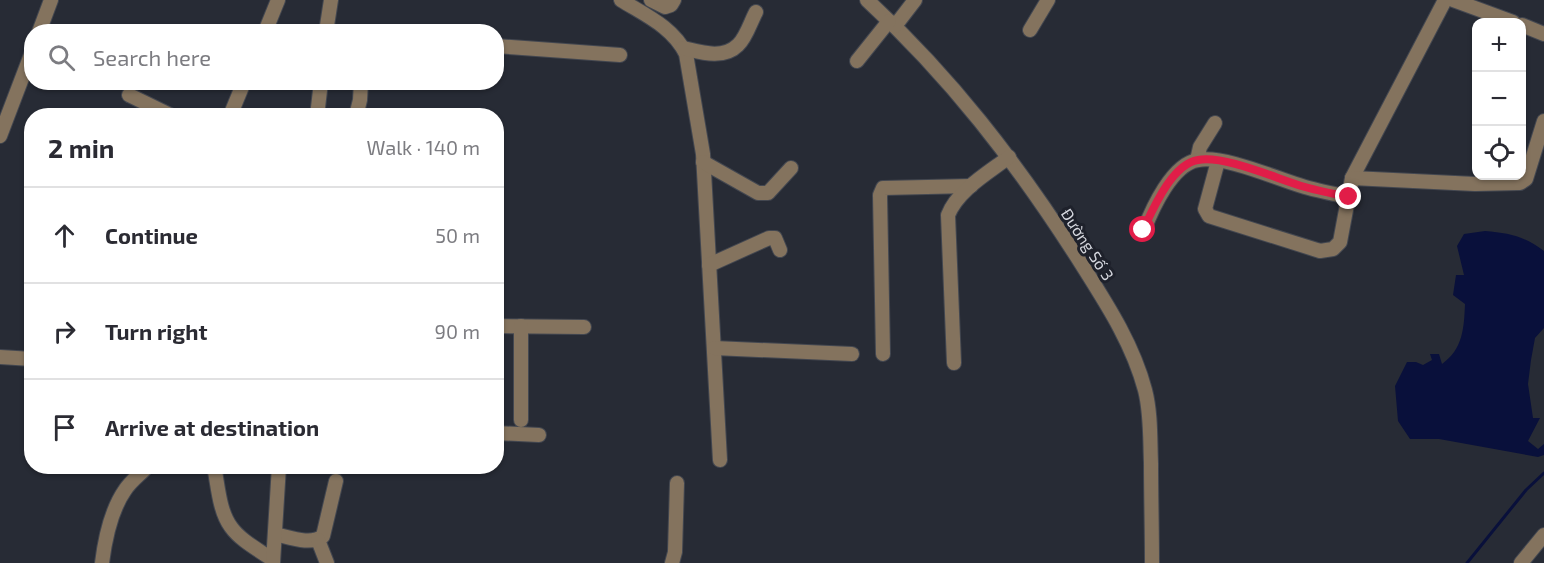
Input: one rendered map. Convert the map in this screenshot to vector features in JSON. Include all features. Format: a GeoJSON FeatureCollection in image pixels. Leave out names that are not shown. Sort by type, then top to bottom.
{"type":"FeatureCollection","features":[{"type":"Feature","properties":{"kind":"street"},"geometry":{"type":"LineString","coordinates":[[42,24],[51,0]]}},
{"type":"Feature","properties":{"kind":"street"},"geometry":{"type":"LineString","coordinates":[[268,24],[278,0]]}},
{"type":"Feature","properties":{"kind":"street"},"geometry":{"type":"LineString","coordinates":[[327,24],[331,0]]}},
{"type":"Feature","properties":{"kind":"street"},"geometry":{"type":"LineString","coordinates":[[621,0],[668,29],[680,41],[688,66],[703,162],[720,460]]}},
{"type":"Feature","properties":{"kind":"street"},"geometry":{"type":"LineString","coordinates":[[651,0],[665,8],[674,0]]}},
{"type":"Feature","properties":{"kind":"street","name":"Đường Số 3"},"geometry":{"type":"LineString","coordinates":[[867,0],[978,117],[1049,213],[1117,320],[1135,358],[1146,392],[1150,432],[1152,563]]}},
{"type":"Feature","properties":{"kind":"street"},"geometry":{"type":"LineString","coordinates":[[857,62],[915,0]]}},
{"type":"Feature","properties":{"kind":"street"},"geometry":{"type":"LineString","coordinates":[[1030,30],[1048,0]]}},
{"type":"Feature","properties":{"kind":"street"},"geometry":{"type":"LineString","coordinates":[[1218,161],[1205,209],[1209,216],[1320,251],[1333,249],[1340,242],[1352,178],[1445,0]]}},
{"type":"Feature","properties":{"kind":"street"},"geometry":{"type":"LineString","coordinates":[[1453,0],[1502,18]]}},
{"type":"Feature","properties":{"kind":"street"},"geometry":{"type":"LineString","coordinates":[[683,48],[712,54],[729,50],[738,45],[756,12]]}},
{"type":"Feature","properties":{"kind":"street"},"geometry":{"type":"LineString","coordinates":[[1526,28],[1544,34]]}},
{"type":"Feature","properties":{"kind":"street"},"geometry":{"type":"LineString","coordinates":[[504,47],[620,55]]}},
{"type":"Feature","properties":{"kind":"street"},"geometry":{"type":"LineString","coordinates":[[0,136],[24,73]]}},
{"type":"Feature","properties":{"kind":"street"},"geometry":{"type":"LineString","coordinates":[[233,108],[241,90]]}},
{"type":"Feature","properties":{"kind":"street"},"geometry":{"type":"LineString","coordinates":[[318,108],[320,90]]}},
{"type":"Feature","properties":{"kind":"street"},"geometry":{"type":"LineString","coordinates":[[358,108],[361,90]]}},
{"type":"Feature","properties":{"kind":"street"},"geometry":{"type":"LineString","coordinates":[[129,95],[156,108]]}},
{"type":"Feature","properties":{"kind":"street"},"geometry":{"type":"LineString","coordinates":[[1352,178],[1475,184],[1520,183],[1526,179],[1544,121]]}},
{"type":"Feature","properties":{"kind":"street"},"geometry":{"type":"LineString","coordinates":[[1197,160],[1200,147],[1215,123]]}},
{"type":"Feature","properties":{"kind":"street"},"geometry":{"type":"LineString","coordinates":[[954,363],[948,215],[952,204],[971,186],[1009,157]]}},
{"type":"Feature","properties":{"kind":"street"},"geometry":{"type":"LineString","coordinates":[[1143,230],[1153,208],[1177,171],[1197,160],[1218,161],[1304,187],[1349,197]]}},
{"type":"Feature","properties":{"kind":"street"},"geometry":{"type":"LineString","coordinates":[[703,162],[758,193],[768,193],[791,168]]}},
{"type":"Feature","properties":{"kind":"street"},"geometry":{"type":"LineString","coordinates":[[883,354],[880,195],[883,188],[971,186]]}},
{"type":"Feature","properties":{"kind":"street"},"geometry":{"type":"LineString","coordinates":[[709,265],[769,238],[775,238],[780,250]]}},
{"type":"Feature","properties":{"kind":"street"},"geometry":{"type":"LineString","coordinates":[[504,326],[584,327]]}},
{"type":"Feature","properties":{"kind":"street"},"geometry":{"type":"LineString","coordinates":[[521,326],[521,420]]}},
{"type":"Feature","properties":{"kind":"street"},"geometry":{"type":"LineString","coordinates":[[714,348],[852,354]]}},
{"type":"Feature","properties":{"kind":"street"},"geometry":{"type":"LineString","coordinates":[[0,357],[24,358]]}},
{"type":"Feature","properties":{"kind":"street"},"geometry":{"type":"LineString","coordinates":[[504,433],[539,435]]}},
{"type":"Feature","properties":{"kind":"street"},"geometry":{"type":"LineString","coordinates":[[102,563],[116,506],[125,489],[141,474]]}},
{"type":"Feature","properties":{"kind":"street"},"geometry":{"type":"LineString","coordinates":[[216,474],[224,513],[230,526],[273,562]]}},
{"type":"Feature","properties":{"kind":"street"},"geometry":{"type":"LineString","coordinates":[[273,562],[279,474]]}},
{"type":"Feature","properties":{"kind":"street"},"geometry":{"type":"LineString","coordinates":[[275,534],[310,541],[318,540],[323,536],[336,481]]}},
{"type":"Feature","properties":{"kind":"street"},"geometry":{"type":"LineString","coordinates":[[672,563],[675,552],[676,483]]}},
{"type":"Feature","properties":{"kind":"street"},"geometry":{"type":"LineString","coordinates":[[1521,563],[1544,535]]}},
{"type":"Feature","properties":{"kind":"street"},"geometry":{"type":"LineString","coordinates":[[318,540],[327,563]]}},
{"type":"Feature","properties":{"kind":"shaded area"},"geometry":{"type":"Polygon","coordinates":[[[1485,231],[1516,236],[1544,251],[1544,328],[1535,338],[1528,384],[1533,418],[1540,418],[1528,441],[1538,449],[1544,444],[1544,455],[1538,457],[1439,439],[1410,439],[1398,421],[1395,386],[1407,362],[1423,365],[1432,360],[1430,354],[1439,354],[1442,364],[1458,345],[1463,330],[1465,304],[1453,295],[1456,275],[1464,275],[1457,246],[1464,234],[1485,231]]]}},
{"type":"Feature","properties":{"kind":"waterway"},"geometry":{"type":"LineString","coordinates":[[1467,563],[1526,490],[1544,473]]}},
{"type":"Feature","properties":{"kind":"route"},"geometry":{"type":"LineString","coordinates":[[1143,230],[1153,208],[1177,171],[1197,160],[1218,161],[1304,187],[1349,197]]}}]}
